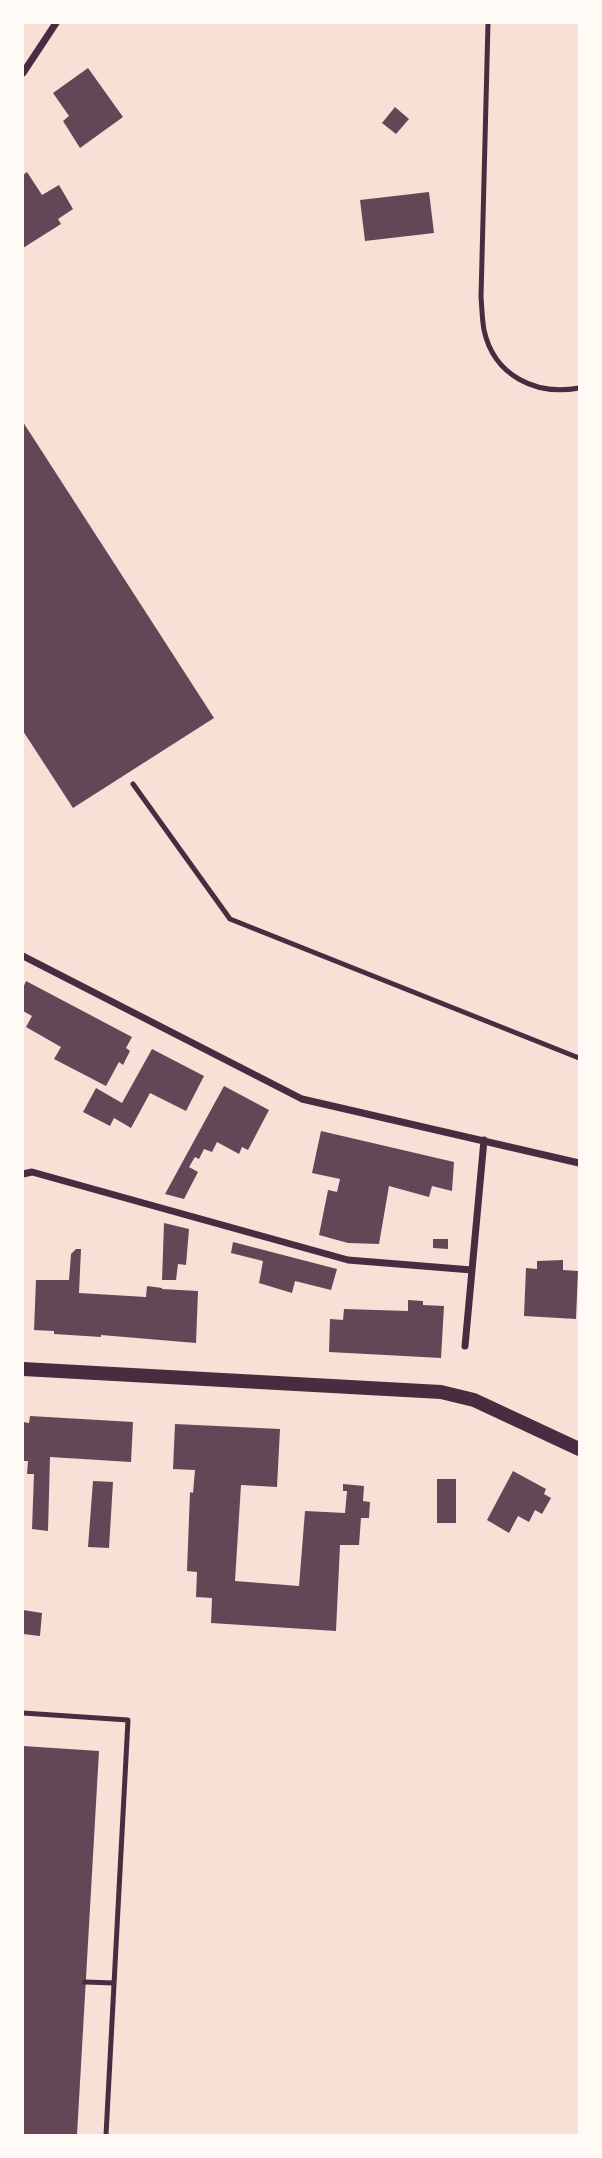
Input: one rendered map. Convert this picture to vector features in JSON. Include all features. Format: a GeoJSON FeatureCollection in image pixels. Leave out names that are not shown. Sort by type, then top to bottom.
{"type":"FeatureCollection","features":[{"type":"Feature","properties":{"kind":"main road"},"geometry":{"type":"LineString","coordinates":[[23,1368],[441,1392],[474,1400],[579,1449]]}},
{"type":"Feature","properties":{"kind":"main road"},"geometry":{"type":"LineString","coordinates":[[564,1443],[579,1456]]}},
{"type":"Feature","properties":{"kind":"street"},"geometry":{"type":"LineString","coordinates":[[23,73],[56,23]]}},
{"type":"Feature","properties":{"kind":"street"},"geometry":{"type":"LineString","coordinates":[[23,956],[302,1099],[579,1163]]}},
{"type":"Feature","properties":{"kind":"street"},"geometry":{"type":"LineString","coordinates":[[465,1346],[484,1140]]}},
{"type":"Feature","properties":{"kind":"street"},"geometry":{"type":"LineString","coordinates":[[23,1174],[32,1172],[348,1260],[472,1270]]}},
{"type":"Feature","properties":{"kind":"lane"},"geometry":{"type":"LineString","coordinates":[[488,23],[481,297],[484,331],[494,355],[510,374],[527,385],[551,391],[579,388]]}},
{"type":"Feature","properties":{"kind":"lane"},"geometry":{"type":"LineString","coordinates":[[133,783],[230,919],[579,1058]]}},
{"type":"Feature","properties":{"kind":"lane"},"geometry":{"type":"LineString","coordinates":[[23,1713],[128,1720],[106,2135]]}},
{"type":"Feature","properties":{"kind":"lane"},"geometry":{"type":"LineString","coordinates":[[85,1982],[114,1983]]}},
{"type":"Feature","properties":{"kind":"building"},"geometry":{"type":"Polygon","coordinates":[[[88,68],[123,117],[80,148],[63,121],[69,116],[53,93],[88,68]]]}},
{"type":"Feature","properties":{"kind":"building"},"geometry":{"type":"Polygon","coordinates":[[[395,107],[409,119],[396,134],[382,123],[395,107]]]}},
{"type":"Feature","properties":{"kind":"building"},"geometry":{"type":"Polygon","coordinates":[[[27,172],[42,195],[59,185],[73,209],[58,219],[61,224],[23,248],[23,175],[27,172]]]}},
{"type":"Feature","properties":{"kind":"building"},"geometry":{"type":"Polygon","coordinates":[[[429,192],[434,233],[365,241],[360,200],[429,192]]]}},
{"type":"Feature","properties":{"kind":"building"},"geometry":{"type":"Polygon","coordinates":[[[23,422],[214,718],[73,808],[23,731],[23,422]]]}},
{"type":"Feature","properties":{"kind":"building"},"geometry":{"type":"Polygon","coordinates":[[[26,981],[132,1037],[126,1048],[130,1051],[123,1065],[119,1062],[106,1086],[54,1059],[61,1047],[26,1027],[32,1016],[23,1011],[23,988],[26,981]]]}},
{"type":"Feature","properties":{"kind":"building"},"geometry":{"type":"Polygon","coordinates":[[[152,1049],[204,1076],[186,1111],[150,1093],[131,1128],[114,1118],[110,1126],[83,1112],[96,1088],[122,1103],[152,1049]]]}},
{"type":"Feature","properties":{"kind":"building"},"geometry":{"type":"Polygon","coordinates":[[[224,1086],[269,1110],[248,1150],[242,1147],[239,1154],[217,1142],[212,1152],[204,1149],[199,1159],[195,1157],[189,1167],[198,1172],[184,1199],[165,1194],[224,1086]]]}},
{"type":"Feature","properties":{"kind":"building"},"geometry":{"type":"Polygon","coordinates":[[[321,1131],[454,1162],[452,1191],[432,1186],[429,1197],[389,1186],[379,1244],[348,1243],[319,1235],[328,1190],[337,1192],[340,1179],[312,1173],[321,1131]]]}},
{"type":"Feature","properties":{"kind":"building"},"geometry":{"type":"Polygon","coordinates":[[[164,1223],[189,1229],[186,1265],[178,1264],[176,1280],[162,1280],[164,1223]]]}},
{"type":"Feature","properties":{"kind":"building"},"geometry":{"type":"Polygon","coordinates":[[[433,1239],[448,1239],[448,1249],[433,1248],[433,1239]]]}},
{"type":"Feature","properties":{"kind":"building"},"geometry":{"type":"Polygon","coordinates":[[[233,1242],[337,1269],[331,1290],[295,1281],[292,1293],[259,1283],[263,1261],[231,1253],[233,1242]]]}},
{"type":"Feature","properties":{"kind":"building"},"geometry":{"type":"Polygon","coordinates":[[[76,1249],[81,1249],[79,1293],[146,1297],[147,1286],[198,1291],[196,1343],[54,1334],[54,1331],[34,1330],[36,1280],[69,1280],[71,1254],[76,1249]]]}},
{"type":"Feature","properties":{"kind":"building"},"geometry":{"type":"Polygon","coordinates":[[[563,1260],[563,1270],[578,1271],[576,1319],[524,1316],[526,1268],[537,1269],[537,1261],[563,1260]]]}},
{"type":"Feature","properties":{"kind":"building"},"geometry":{"type":"Polygon","coordinates":[[[408,1300],[423,1301],[423,1305],[444,1306],[441,1358],[329,1352],[330,1319],[343,1320],[344,1309],[408,1311],[408,1300]]]}},
{"type":"Feature","properties":{"kind":"building"},"geometry":{"type":"Polygon","coordinates":[[[30,1416],[133,1422],[131,1462],[50,1457],[48,1531],[32,1529],[34,1474],[27,1474],[28,1461],[23,1461],[23,1422],[29,1423],[30,1416]]]}},
{"type":"Feature","properties":{"kind":"building"},"geometry":{"type":"Polygon","coordinates":[[[175,1424],[280,1429],[277,1487],[241,1485],[235,1581],[299,1586],[305,1511],[345,1513],[347,1491],[343,1491],[343,1484],[364,1486],[363,1501],[370,1502],[369,1518],[361,1518],[359,1545],[340,1545],[336,1631],[211,1623],[212,1598],[196,1597],[197,1572],[187,1571],[190,1492],[193,1493],[195,1470],[173,1469],[175,1424]]]}},
{"type":"Feature","properties":{"kind":"building"},"geometry":{"type":"Polygon","coordinates":[[[513,1471],[546,1489],[544,1494],[551,1498],[542,1514],[535,1510],[529,1522],[518,1516],[509,1533],[487,1520],[513,1471]]]}},
{"type":"Feature","properties":{"kind":"building"},"geometry":{"type":"Polygon","coordinates":[[[437,1479],[456,1479],[456,1523],[437,1523],[437,1479]]]}},
{"type":"Feature","properties":{"kind":"building"},"geometry":{"type":"Polygon","coordinates":[[[93,1481],[113,1482],[109,1548],[88,1547],[93,1481]]]}},
{"type":"Feature","properties":{"kind":"building"},"geometry":{"type":"Polygon","coordinates":[[[23,1610],[42,1613],[40,1636],[23,1634],[23,1610]]]}},
{"type":"Feature","properties":{"kind":"building"},"geometry":{"type":"Polygon","coordinates":[[[23,1746],[99,1751],[77,2135],[23,2135],[23,1746]]]}}]}
